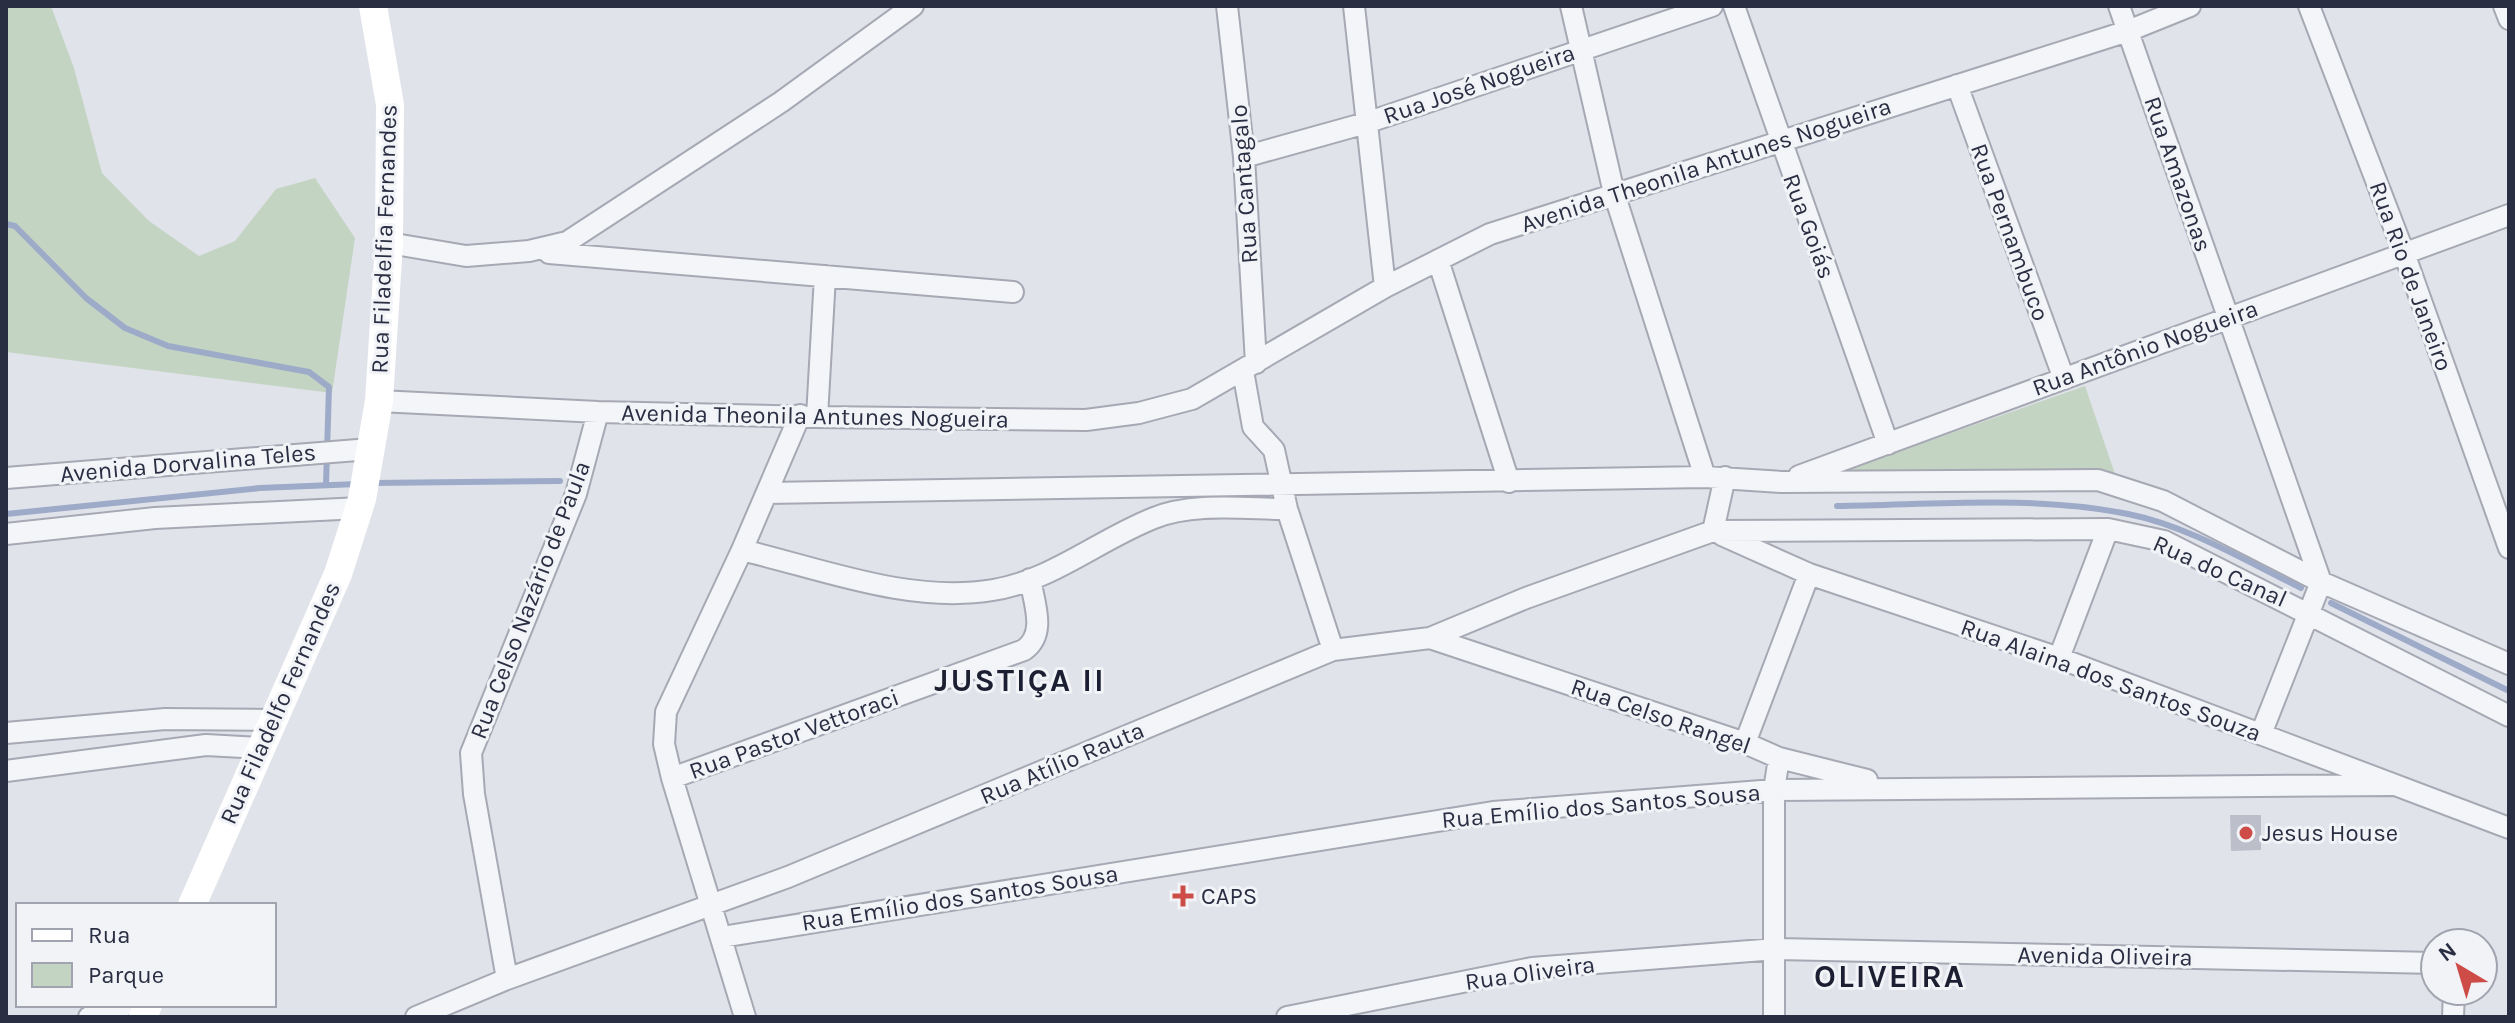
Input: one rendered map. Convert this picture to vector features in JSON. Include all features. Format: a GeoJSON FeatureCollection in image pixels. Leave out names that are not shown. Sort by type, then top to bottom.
{"type":"FeatureCollection","features":[{"type":"Feature","properties":{"kind":"main road","name":"Rua Filadelfia Fernandes"},"geometry":{"type":"LineString","coordinates":[[365,482],[379,401],[389,243],[390,105],[373,6]]}},
{"type":"Feature","properties":{"kind":"main road","name":"Rua Filadelfo Fernandes"},"geometry":{"type":"LineString","coordinates":[[193,903],[338,574],[365,482]]}},
{"type":"Feature","properties":{"kind":"street"},"geometry":{"type":"LineString","coordinates":[[389,243],[466,256],[529,251],[567,242],[781,102],[913,6]]}},
{"type":"Feature","properties":{"kind":"street","name":"Rua Cantagalo"},"geometry":{"type":"LineString","coordinates":[[1227,6],[1244,157],[1249,367]]}},
{"type":"Feature","properties":{"kind":"street"},"geometry":{"type":"LineString","coordinates":[[1354,6],[1385,287]]}},
{"type":"Feature","properties":{"kind":"street"},"geometry":{"type":"LineString","coordinates":[[1571,6],[1614,193],[1715,477],[1713,531]]}},
{"type":"Feature","properties":{"kind":"street","name":"Rua José Nogueira"},"geometry":{"type":"LineString","coordinates":[[1244,157],[1366,123],[1712,6]]}},
{"type":"Feature","properties":{"kind":"street","name":"Rua Goiás"},"geometry":{"type":"LineString","coordinates":[[1734,6],[1888,444]]}},
{"type":"Feature","properties":{"kind":"street","name":"Rua Amazonas"},"geometry":{"type":"LineString","coordinates":[[2119,6],[2321,582]]}},
{"type":"Feature","properties":{"kind":"street","name":"Avenida Theonila Antunes Nogueira"},"geometry":{"type":"LineString","coordinates":[[379,401],[598,412],[809,416],[1086,420],[1139,413],[1192,399],[1385,287],[1490,234],[2128,31],[2190,6]]}},
{"type":"Feature","properties":{"kind":"street","name":"Rua Rio de Janeiro"},"geometry":{"type":"LineString","coordinates":[[2309,6],[2404,253],[2509,548]]}},
{"type":"Feature","properties":{"kind":"street"},"geometry":{"type":"LineString","coordinates":[[2504,6],[2509,19]]}},
{"type":"Feature","properties":{"kind":"street","name":"Rua Pernambuco"},"geometry":{"type":"LineString","coordinates":[[1957,85],[2064,379]]}},
{"type":"Feature","properties":{"kind":"street","name":"Rua Antônio Nogueira"},"geometry":{"type":"LineString","coordinates":[[1782,482],[2509,215]]}},
{"type":"Feature","properties":{"kind":"street"},"geometry":{"type":"LineString","coordinates":[[529,251],[1013,292]]}},
{"type":"Feature","properties":{"kind":"street"},"geometry":{"type":"LineString","coordinates":[[1438,260],[1509,482]]}},
{"type":"Feature","properties":{"kind":"street"},"geometry":{"type":"LineString","coordinates":[[745,1017],[713,903],[672,778],[664,744],[666,712],[767,493],[809,416],[825,276]]}},
{"type":"Feature","properties":{"kind":"street"},"geometry":{"type":"LineString","coordinates":[[1249,367],[1253,427],[1274,450],[1287,509],[1333,650]]}},
{"type":"Feature","properties":{"kind":"street","name":"Rua Celso Nazário de Paula"},"geometry":{"type":"LineString","coordinates":[[507,979],[474,794],[471,753],[576,494],[598,412]]}},
{"type":"Feature","properties":{"kind":"street","name":"Avenida Dorvalina Teles"},"geometry":{"type":"LineString","coordinates":[[6,478],[337,451],[365,482]]}},
{"type":"Feature","properties":{"kind":"street"},"geometry":{"type":"LineString","coordinates":[[767,493],[1281,487],[1715,477],[1782,482]]}},
{"type":"Feature","properties":{"kind":"street","name":"Rua do Canal"},"geometry":{"type":"LineString","coordinates":[[1782,482],[2098,480],[2163,501],[2321,582],[2509,664]]}},
{"type":"Feature","properties":{"kind":"street"},"geometry":{"type":"LineString","coordinates":[[6,534],[155,518],[365,482]]}},
{"type":"Feature","properties":{"kind":"street"},"geometry":{"type":"LineString","coordinates":[[742,550],[906,589],[955,594],[996,590],[1030,579],[1155,517],[1186,510],[1287,509]]}},
{"type":"Feature","properties":{"kind":"street"},"geometry":{"type":"LineString","coordinates":[[2059,658],[2108,529]]}},
{"type":"Feature","properties":{"kind":"street","name":"Rua do Canal"},"geometry":{"type":"LineString","coordinates":[[1713,531],[2108,529],[2164,541],[2509,716]]}},
{"type":"Feature","properties":{"kind":"street","name":"Rua Atílio Rauta"},"geometry":{"type":"LineString","coordinates":[[416,1017],[507,979],[803,871],[1333,650],[1430,638],[1526,598],[1713,531]]}},
{"type":"Feature","properties":{"kind":"street","name":"Rua Alaina dos Santos Souza"},"geometry":{"type":"LineString","coordinates":[[1713,531],[1809,574],[2059,658],[2509,828]]}},
{"type":"Feature","properties":{"kind":"street"},"geometry":{"type":"LineString","coordinates":[[1745,743],[1809,574]]}},
{"type":"Feature","properties":{"kind":"street","name":"Rua Pastor Vettoraci"},"geometry":{"type":"LineString","coordinates":[[672,778],[1024,650],[1037,636],[1030,579]]}},
{"type":"Feature","properties":{"kind":"street"},"geometry":{"type":"LineString","coordinates":[[2261,734],[2321,582]]}},
{"type":"Feature","properties":{"kind":"street","name":"Rua Celso Rangel"},"geometry":{"type":"LineString","coordinates":[[1430,638],[1745,743],[1779,758],[1894,787]]}},
{"type":"Feature","properties":{"kind":"street"},"geometry":{"type":"LineString","coordinates":[[6,733],[165,719],[272,720]]}},
{"type":"Feature","properties":{"kind":"street"},"geometry":{"type":"LineString","coordinates":[[6,771],[206,745],[260,748]]}},
{"type":"Feature","properties":{"kind":"street"},"geometry":{"type":"LineString","coordinates":[[1774,1017],[1774,790],[1779,758]]}},
{"type":"Feature","properties":{"kind":"street","name":"Rua Emílio dos Santos Sousa"},"geometry":{"type":"LineString","coordinates":[[722,937],[1493,812],[1774,790],[2393,785]]}},
{"type":"Feature","properties":{"kind":"street","name":"Avenida Oliveira"},"geometry":{"type":"LineString","coordinates":[[1776,949],[2419,963]]}},
{"type":"Feature","properties":{"kind":"street","name":"Rua Oliveira"},"geometry":{"type":"LineString","coordinates":[[1287,1017],[1532,968],[1776,949]]}},
{"type":"Feature","properties":{"kind":"street"},"geometry":{"type":"LineString","coordinates":[[89,1017],[120,1007]]}},
{"type":"Feature","properties":{"kind":"green space"},"geometry":{"type":"Polygon","coordinates":[[[6,6],[51,6],[74,68],[102,173],[149,221],[199,256],[235,241],[276,189],[315,178],[355,238],[332,393],[6,352],[6,6]]]}},
{"type":"Feature","properties":{"kind":"green space"},"geometry":{"type":"Polygon","coordinates":[[[2085,386],[2115,474],[1837,473],[2085,386]]]}},
{"type":"Feature","properties":{"kind":"building","name":"Jesus House"},"geometry":{"type":"Polygon","coordinates":[[[2230,815],[2261,815],[2261,850],[2231,851],[2230,815]]]}},
{"type":"Feature","properties":{"kind":"waterway"},"geometry":{"type":"LineString","coordinates":[[6,224],[15,226],[86,298],[125,328],[168,346],[309,372],[329,387],[326,485]]}},
{"type":"Feature","properties":{"kind":"waterway"},"geometry":{"type":"LineString","coordinates":[[372,483],[560,481]]}},
{"type":"Feature","properties":{"kind":"waterway"},"geometry":{"type":"LineString","coordinates":[[6,514],[260,488],[357,484]]}},
{"type":"Feature","properties":{"kind":"waterway"},"geometry":{"type":"LineString","coordinates":[[1837,506],[2019,503],[2128,514],[2195,536],[2301,588]]}},
{"type":"Feature","properties":{"kind":"waterway"},"geometry":{"type":"LineString","coordinates":[[2331,603],[2509,691]]}},
{"type":"Feature","properties":{"kind":"place","name":"Jesus House"},"geometry":{"type":"Point","coordinates":[2246,833]}},
{"type":"Feature","properties":{"kind":"place","name":"CAPS"},"geometry":{"type":"Point","coordinates":[1183,896]}},
{"type":"Feature","properties":{"kind":"district","name":"JUSTIÇA II"},"geometry":{"type":"Point","coordinates":[1020,680]}},
{"type":"Feature","properties":{"kind":"district","name":"OLIVEIRA"},"geometry":{"type":"Point","coordinates":[1890,976]}}]}
